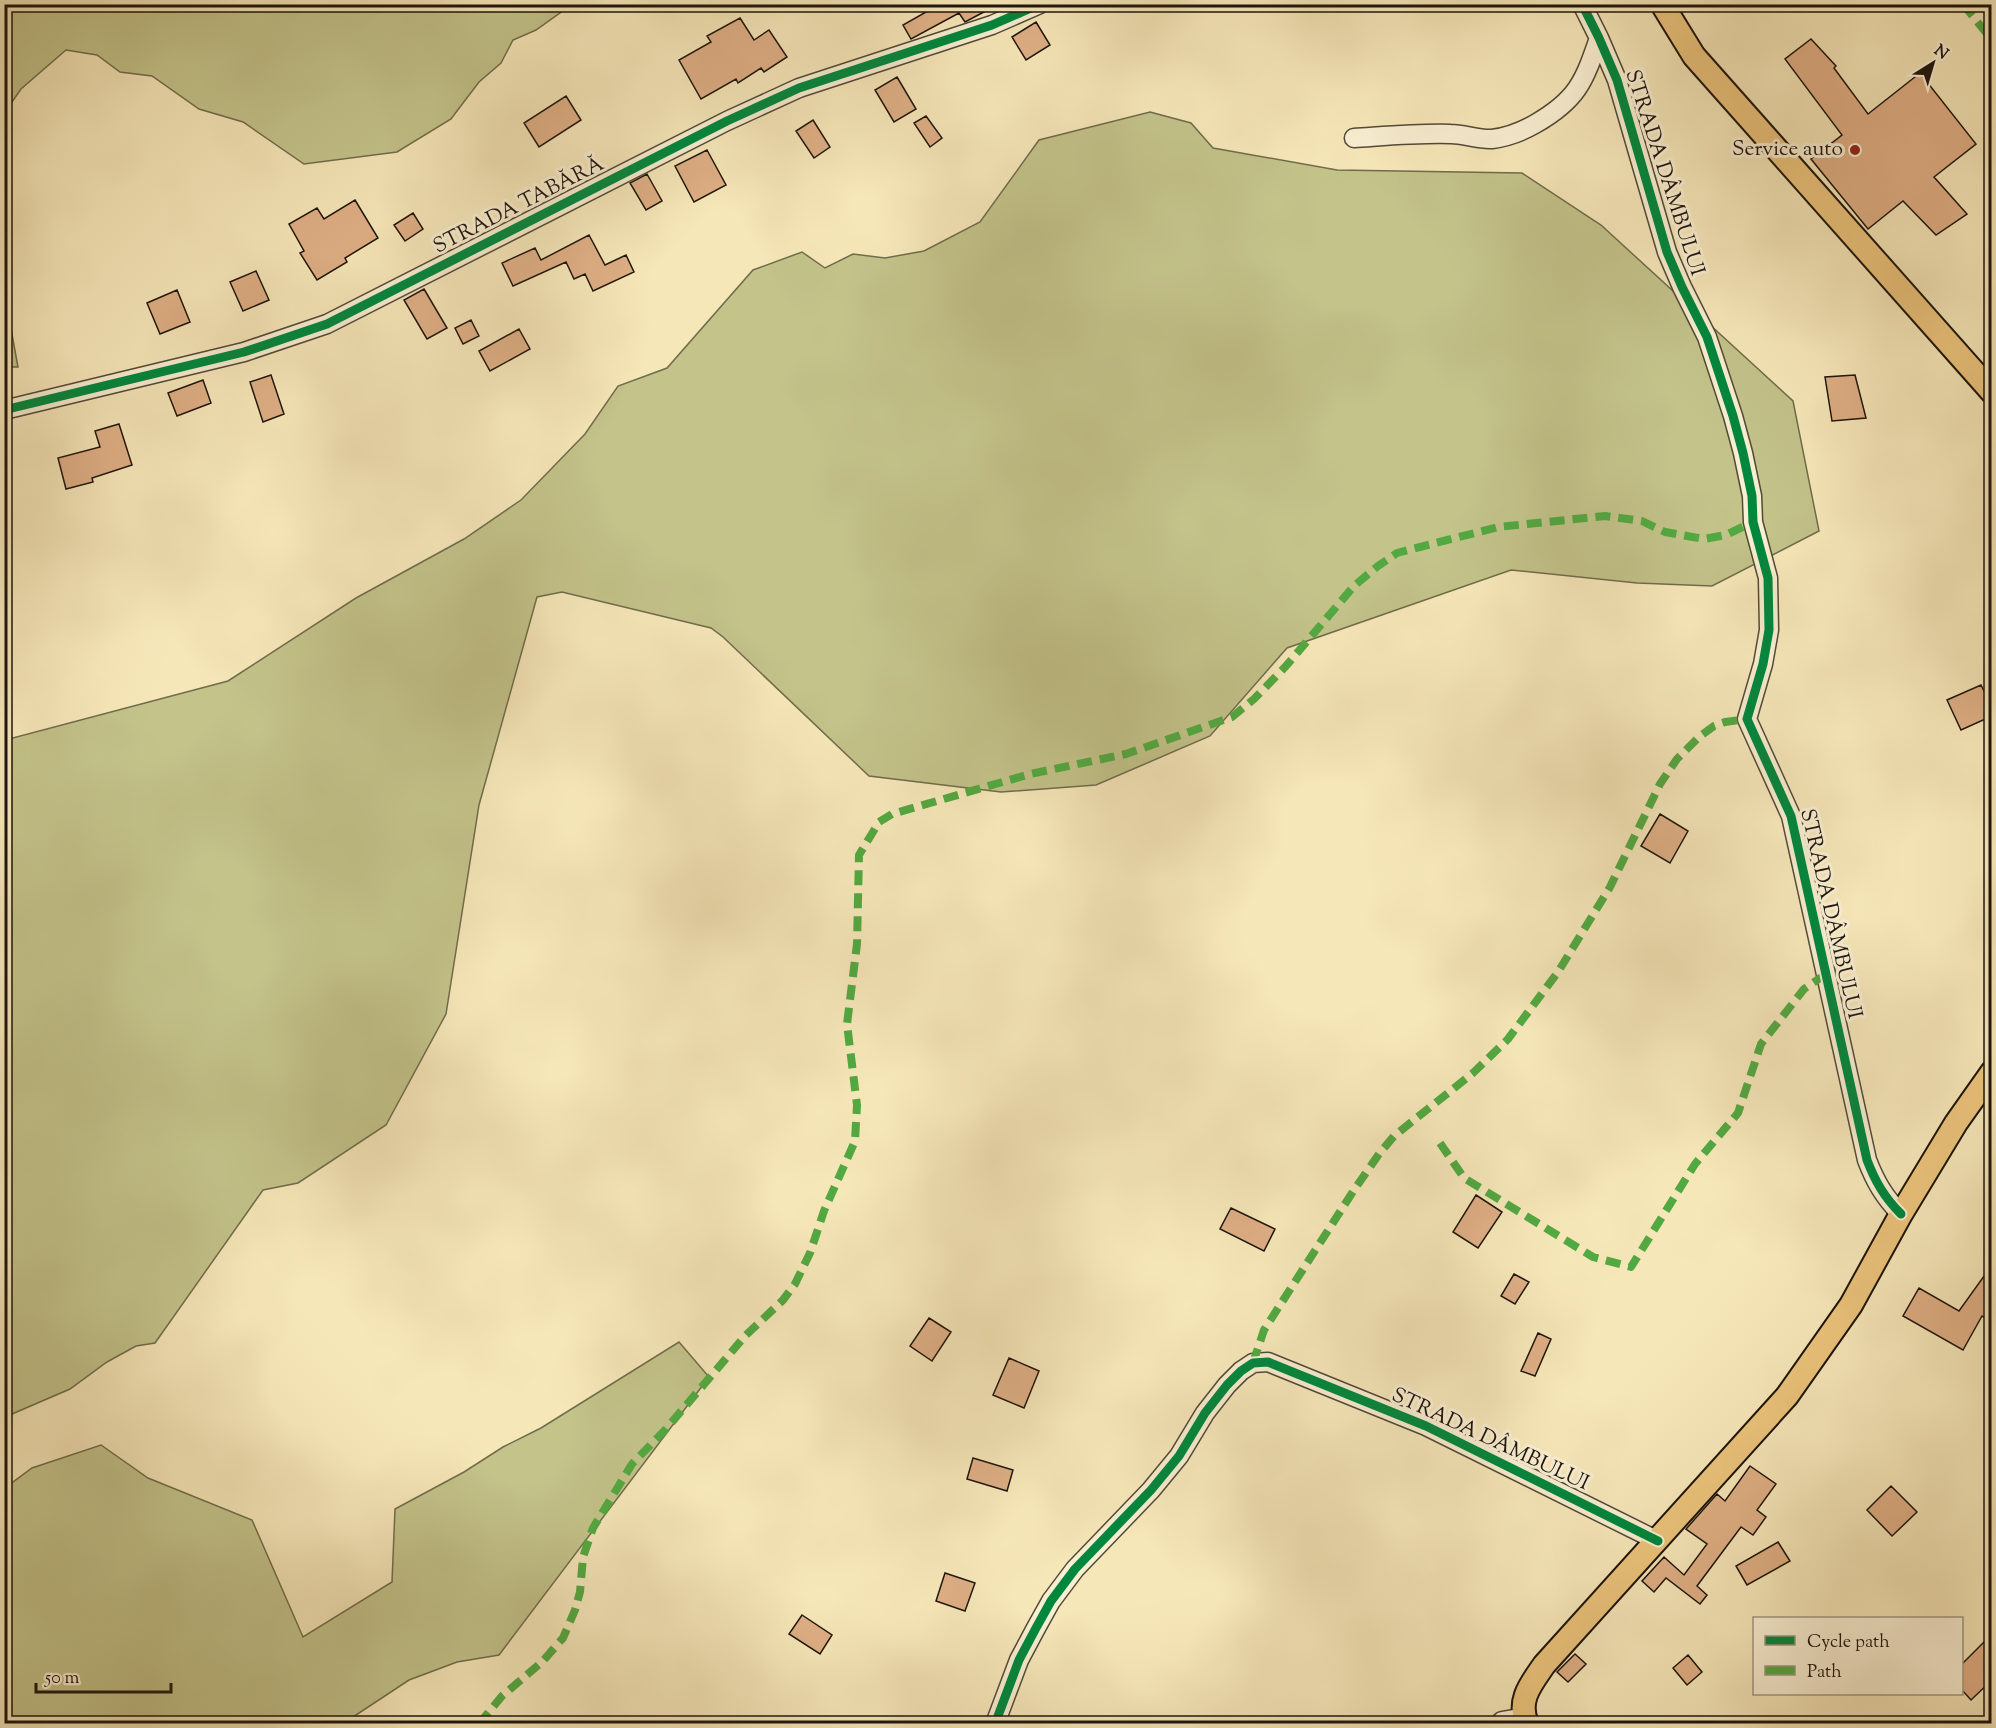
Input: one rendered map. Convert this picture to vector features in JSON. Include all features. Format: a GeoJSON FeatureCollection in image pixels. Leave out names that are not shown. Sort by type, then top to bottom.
{"type":"FeatureCollection","features":[{"type":"Feature","properties":{"kind":"main road"},"geometry":{"type":"LineString","coordinates":[[1662,4],[1694,56],[1992,392]]}},
{"type":"Feature","properties":{"kind":"main road"},"geometry":{"type":"LineString","coordinates":[[1526,1720],[1523,1700],[1528,1686],[1544,1665],[1787,1396],[1851,1305],[1900,1214],[1956,1123],[1992,1072]]}},
{"type":"Feature","properties":{"kind":"street","name":"STRADA TABĂRĂ"},"geometry":{"type":"LineString","coordinates":[[4,410],[244,352],[327,324],[727,121],[799,88],[992,25],[1040,4]]}},
{"type":"Feature","properties":{"kind":"street","name":"STRADA DÂMBULUI"},"geometry":{"type":"LineString","coordinates":[[1582,4],[1617,80],[1667,252],[1707,338],[1738,434],[1752,496],[1753,522],[1768,578],[1769,630],[1763,664],[1747,719],[1791,816],[1867,1160],[1875,1181],[1886,1199],[1900,1214]]}},
{"type":"Feature","properties":{"kind":"street","name":"STRADA DÂMBULUI"},"geometry":{"type":"LineString","coordinates":[[1354,138],[1444,134],[1490,139],[1518,134],[1552,114],[1572,98],[1590,66],[1599,38]]}},
{"type":"Feature","properties":{"kind":"street","name":"STRADA DÂMBULUI"},"geometry":{"type":"LineString","coordinates":[[995,1724],[1019,1660],[1051,1601],[1075,1569],[1152,1490],[1179,1456],[1205,1413],[1227,1385],[1253,1363],[1268,1362],[1426,1426],[1658,1541]]}},
{"type":"Feature","properties":{"kind":"street"},"geometry":{"type":"LineString","coordinates":[[1498,1724],[1502,1721],[1526,1720]]}},
{"type":"Feature","properties":{"kind":"green space"},"geometry":{"type":"Polygon","coordinates":[[[5,4],[571,5],[536,30],[513,40],[501,63],[479,82],[451,119],[397,152],[304,164],[243,122],[199,109],[152,76],[120,72],[97,55],[66,50],[21,89],[5,112],[5,4]]]}},
{"type":"Feature","properties":{"kind":"green space"},"geometry":{"type":"Polygon","coordinates":[[[1150,112],[1191,123],[1213,148],[1337,170],[1522,173],[1601,225],[1793,401],[1819,531],[1712,586],[1637,583],[1511,570],[1287,648],[1210,736],[1096,785],[1001,792],[869,776],[711,628],[562,592],[537,597],[479,805],[446,1014],[386,1125],[298,1183],[263,1190],[155,1343],[136,1346],[107,1362],[70,1389],[5,1417],[5,740],[228,681],[356,598],[464,539],[521,500],[585,434],[618,386],[667,368],[753,270],[802,252],[825,268],[853,254],[885,258],[924,251],[980,222],[1039,140],[1150,112]]]}},
{"type":"Feature","properties":{"kind":"green space"},"geometry":{"type":"Polygon","coordinates":[[[4,305],[7,307],[18,367],[5,367],[4,305]]]}},
{"type":"Feature","properties":{"kind":"green space"},"geometry":{"type":"Polygon","coordinates":[[[679,1342],[709,1377],[499,1655],[457,1662],[409,1680],[344,1723],[5,1723],[5,1488],[32,1468],[101,1445],[148,1478],[252,1520],[303,1637],[392,1582],[395,1509],[464,1472],[503,1447],[541,1428],[679,1342]]]}},
{"type":"Feature","properties":{"kind":"building"},"geometry":{"type":"Polygon","coordinates":[[[940,4],[999,4],[965,22],[959,13],[911,39],[903,25],[940,4]]]}},
{"type":"Feature","properties":{"kind":"building"},"geometry":{"type":"Polygon","coordinates":[[[740,18],[754,40],[769,30],[787,57],[764,72],[761,68],[738,83],[736,79],[701,99],[679,60],[711,42],[707,36],[740,18]]]}},
{"type":"Feature","properties":{"kind":"building"},"geometry":{"type":"Polygon","coordinates":[[[1036,22],[1050,45],[1026,60],[1012,37],[1036,22]]]}},
{"type":"Feature","properties":{"kind":"building"},"geometry":{"type":"Polygon","coordinates":[[[1811,39],[1836,66],[1834,68],[1868,114],[1920,73],[1976,144],[1934,177],[1967,214],[1936,235],[1903,201],[1868,229],[1811,159],[1842,135],[1785,59],[1811,39]]]}},
{"type":"Feature","properties":{"kind":"building"},"geometry":{"type":"Polygon","coordinates":[[[897,77],[916,109],[894,122],[875,90],[897,77]]]}},
{"type":"Feature","properties":{"kind":"building"},"geometry":{"type":"Polygon","coordinates":[[[566,96],[581,120],[539,147],[524,123],[566,96]]]}},
{"type":"Feature","properties":{"kind":"building"},"geometry":{"type":"Polygon","coordinates":[[[926,116],[942,138],[930,147],[914,123],[926,116]]]}},
{"type":"Feature","properties":{"kind":"building"},"geometry":{"type":"Polygon","coordinates":[[[813,120],[830,147],[814,158],[796,131],[813,120]]]}},
{"type":"Feature","properties":{"kind":"building"},"geometry":{"type":"Polygon","coordinates":[[[707,150],[726,185],[694,202],[675,166],[707,150]]]}},
{"type":"Feature","properties":{"kind":"building"},"geometry":{"type":"Polygon","coordinates":[[[647,174],[662,201],[646,210],[630,183],[647,174]]]}},
{"type":"Feature","properties":{"kind":"building"},"geometry":{"type":"Polygon","coordinates":[[[355,200],[378,238],[345,258],[347,262],[317,280],[300,253],[304,251],[289,224],[317,208],[324,219],[355,200]]]}},
{"type":"Feature","properties":{"kind":"building"},"geometry":{"type":"Polygon","coordinates":[[[413,213],[423,229],[405,241],[394,225],[413,213]]]}},
{"type":"Feature","properties":{"kind":"building"},"geometry":{"type":"Polygon","coordinates":[[[589,235],[605,265],[626,255],[634,272],[593,291],[585,274],[574,279],[566,262],[513,286],[502,263],[535,248],[541,260],[589,235]]]}},
{"type":"Feature","properties":{"kind":"building"},"geometry":{"type":"Polygon","coordinates":[[[256,271],[269,300],[243,311],[230,282],[256,271]]]}},
{"type":"Feature","properties":{"kind":"building"},"geometry":{"type":"Polygon","coordinates":[[[424,289],[447,328],[427,339],[404,300],[424,289]]]}},
{"type":"Feature","properties":{"kind":"building"},"geometry":{"type":"Polygon","coordinates":[[[177,290],[190,322],[160,334],[147,303],[177,290]]]}},
{"type":"Feature","properties":{"kind":"building"},"geometry":{"type":"Polygon","coordinates":[[[471,320],[479,336],[463,344],[455,328],[471,320]]]}},
{"type":"Feature","properties":{"kind":"building"},"geometry":{"type":"Polygon","coordinates":[[[519,329],[530,349],[490,371],[479,351],[519,329]]]}},
{"type":"Feature","properties":{"kind":"building"},"geometry":{"type":"Polygon","coordinates":[[[271,375],[284,414],[263,422],[250,382],[271,375]]]}},
{"type":"Feature","properties":{"kind":"building"},"geometry":{"type":"Polygon","coordinates":[[[1855,375],[1866,418],[1832,421],[1825,377],[1855,375]]]}},
{"type":"Feature","properties":{"kind":"building"},"geometry":{"type":"Polygon","coordinates":[[[203,380],[211,403],[177,416],[168,393],[203,380]]]}},
{"type":"Feature","properties":{"kind":"building"},"geometry":{"type":"Polygon","coordinates":[[[119,424],[132,465],[92,478],[93,482],[66,489],[58,458],[100,447],[95,431],[119,424]]]}},
{"type":"Feature","properties":{"kind":"building"},"geometry":{"type":"Polygon","coordinates":[[[1981,685],[1992,707],[1992,716],[1961,730],[1947,700],[1981,685]]]}},
{"type":"Feature","properties":{"kind":"building"},"geometry":{"type":"Polygon","coordinates":[[[1660,814],[1688,831],[1670,863],[1641,846],[1660,814]]]}},
{"type":"Feature","properties":{"kind":"building"},"geometry":{"type":"Polygon","coordinates":[[[1476,1195],[1502,1212],[1478,1248],[1453,1232],[1476,1195]]]}},
{"type":"Feature","properties":{"kind":"building"},"geometry":{"type":"Polygon","coordinates":[[[1231,1208],[1275,1229],[1264,1251],[1220,1229],[1231,1208]]]}},
{"type":"Feature","properties":{"kind":"building"},"geometry":{"type":"Polygon","coordinates":[[[1992,1265],[1992,1323],[1982,1316],[1963,1350],[1903,1316],[1919,1288],[1959,1311],[1992,1265]]]}},
{"type":"Feature","properties":{"kind":"building"},"geometry":{"type":"Polygon","coordinates":[[[1514,1274],[1529,1282],[1515,1304],[1501,1296],[1514,1274]]]}},
{"type":"Feature","properties":{"kind":"building"},"geometry":{"type":"Polygon","coordinates":[[[929,1318],[951,1332],[932,1361],[910,1346],[929,1318]]]}},
{"type":"Feature","properties":{"kind":"building"},"geometry":{"type":"Polygon","coordinates":[[[1538,1333],[1551,1339],[1535,1376],[1521,1371],[1538,1333]]]}},
{"type":"Feature","properties":{"kind":"building"},"geometry":{"type":"Polygon","coordinates":[[[1009,1358],[1039,1371],[1024,1408],[993,1395],[1009,1358]]]}},
{"type":"Feature","properties":{"kind":"building"},"geometry":{"type":"Polygon","coordinates":[[[973,1458],[1013,1470],[1007,1491],[967,1479],[973,1458]]]}},
{"type":"Feature","properties":{"kind":"building"},"geometry":{"type":"Polygon","coordinates":[[[1750,1466],[1776,1484],[1757,1510],[1766,1517],[1753,1535],[1741,1527],[1697,1586],[1707,1595],[1700,1604],[1666,1578],[1654,1592],[1642,1581],[1664,1557],[1684,1575],[1707,1544],[1686,1529],[1717,1494],[1725,1501],[1750,1466]]]}},
{"type":"Feature","properties":{"kind":"building"},"geometry":{"type":"Polygon","coordinates":[[[1891,1486],[1917,1512],[1892,1536],[1867,1510],[1891,1486]]]}},
{"type":"Feature","properties":{"kind":"building"},"geometry":{"type":"Polygon","coordinates":[[[1778,1542],[1790,1561],[1747,1585],[1736,1566],[1778,1542]]]}},
{"type":"Feature","properties":{"kind":"building"},"geometry":{"type":"Polygon","coordinates":[[[945,1573],[975,1583],[965,1611],[936,1601],[945,1573]]]}},
{"type":"Feature","properties":{"kind":"building"},"geometry":{"type":"Polygon","coordinates":[[[802,1615],[832,1635],[820,1654],[789,1634],[802,1615]]]}},
{"type":"Feature","properties":{"kind":"building"},"geometry":{"type":"Polygon","coordinates":[[[1984,1642],[1992,1649],[1992,1680],[1971,1700],[1963,1691],[1963,1663],[1984,1642]]]}},
{"type":"Feature","properties":{"kind":"building"},"geometry":{"type":"Polygon","coordinates":[[[1575,1654],[1586,1664],[1568,1682],[1557,1672],[1575,1654]]]}},
{"type":"Feature","properties":{"kind":"building"},"geometry":{"type":"Polygon","coordinates":[[[1688,1655],[1702,1672],[1687,1685],[1673,1668],[1688,1655]]]}},
{"type":"Feature","properties":{"kind":"marked path"},"geometry":{"type":"LineString","coordinates":[[1963,4],[1992,40]]}},
{"type":"Feature","properties":{"kind":"marked path"},"geometry":{"type":"LineString","coordinates":[[479,1724],[502,1696],[542,1662],[563,1638],[580,1592],[583,1557],[593,1528],[632,1464],[666,1429],[745,1336],[783,1300],[795,1284],[810,1253],[824,1211],[855,1141],[857,1105],[847,1024],[857,944],[859,855],[879,822],[892,814],[1030,774],[1126,754],[1232,717],[1254,699],[1286,666],[1354,586],[1397,553],[1498,527],[1605,516],[1642,521],[1665,532],[1704,539],[1726,535],[1753,522]]}},
{"type":"Feature","properties":{"kind":"marked path"},"geometry":{"type":"LineString","coordinates":[[1253,1363],[1264,1330],[1379,1154],[1394,1136],[1473,1073],[1508,1039],[1558,972],[1610,887],[1660,784],[1677,759],[1714,726],[1747,719]]}},
{"type":"Feature","properties":{"kind":"marked path"},"geometry":{"type":"LineString","coordinates":[[1440,1143],[1464,1178],[1593,1257],[1631,1267],[1695,1164],[1738,1113],[1761,1044],[1804,989],[1826,974]]}},
{"type":"Feature","properties":{"kind":"cycle path"},"geometry":{"type":"LineString","coordinates":[[4,410],[244,352],[327,324],[727,121],[799,88],[992,25],[1040,4]]}},
{"type":"Feature","properties":{"kind":"cycle path"},"geometry":{"type":"LineString","coordinates":[[1582,4],[1617,80],[1667,252],[1707,337],[1743,453],[1752,496],[1753,522],[1768,578],[1769,630],[1763,664],[1747,719],[1791,816],[1867,1160],[1881,1188],[1901,1214]]}},
{"type":"Feature","properties":{"kind":"cycle path"},"geometry":{"type":"LineString","coordinates":[[995,1724],[1019,1660],[1051,1601],[1075,1569],[1151,1490],[1179,1456],[1205,1413],[1227,1385],[1253,1363],[1268,1362],[1426,1426],[1658,1541]]}},
{"type":"Feature","properties":{"kind":"place","name":"Service auto"},"geometry":{"type":"Point","coordinates":[1855,150]}}]}
